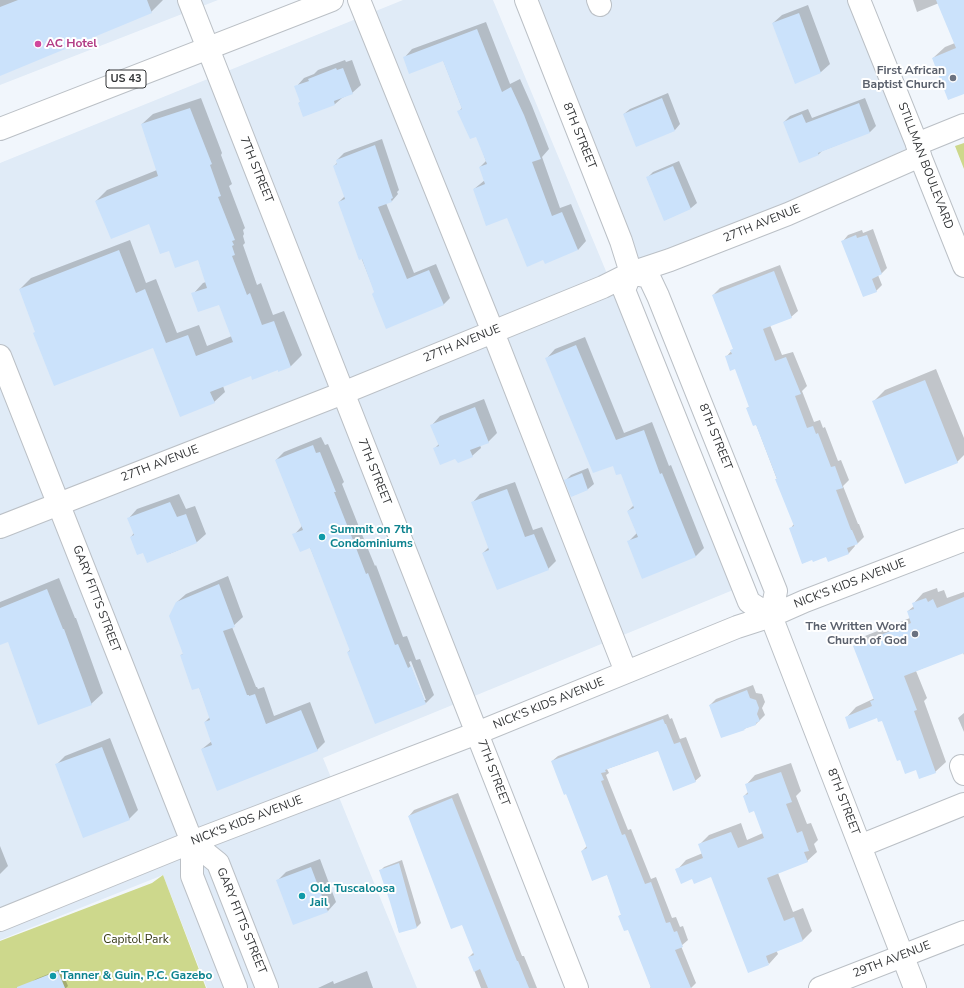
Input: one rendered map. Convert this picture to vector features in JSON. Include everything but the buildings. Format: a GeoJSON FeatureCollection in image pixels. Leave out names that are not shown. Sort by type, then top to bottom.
{"type":"FeatureCollection","features":[{"type":"Feature","properties":{"kind":"main road","name":"7TH STREET"},"geometry":{"type":"LineString","coordinates":[[189,0],[577,988]]}},
{"type":"Feature","properties":{"kind":"main road","name":"US 43"},"geometry":{"type":"LineString","coordinates":[[0,129],[332,0]]}},
{"type":"Feature","properties":{"kind":"main road"},"geometry":{"type":"LineString","coordinates":[[359,0],[493,332],[626,672]]}},
{"type":"Feature","properties":{"kind":"main road","name":"8TH STREET"},"geometry":{"type":"LineString","coordinates":[[526,0],[621,241],[631,273],[649,278],[661,301],[776,591],[771,616],[915,988]]}},
{"type":"Feature","properties":{"kind":"main road","name":"STILLMAN BOULEVARD"},"geometry":{"type":"LineString","coordinates":[[859,0],[964,266]]}},
{"type":"Feature","properties":{"kind":"main road","name":"27TH AVENUE"},"geometry":{"type":"LineString","coordinates":[[0,527],[343,393],[599,289],[631,273],[670,260],[788,214],[919,150],[964,125]]}},
{"type":"Feature","properties":{"kind":"main road"},"geometry":{"type":"LineString","coordinates":[[631,273],[624,290],[748,602],[771,616]]}},
{"type":"Feature","properties":{"kind":"main road","name":"GARY FITTS STREET"},"geometry":{"type":"LineString","coordinates":[[0,356],[192,842],[192,876],[236,988]]}},
{"type":"Feature","properties":{"kind":"main road","name":"NICK'S KIDS AVENUE"},"geometry":{"type":"LineString","coordinates":[[0,920],[192,842],[477,733],[737,627],[771,616],[805,601],[964,540]]}},
{"type":"Feature","properties":{"kind":"main road"},"geometry":{"type":"LineString","coordinates":[[860,846],[964,804]]}},
{"type":"Feature","properties":{"kind":"main road","name":"GARY FITTS STREET"},"geometry":{"type":"LineString","coordinates":[[192,842],[218,863],[267,988]]}},
{"type":"Feature","properties":{"kind":"main road","name":"29TH AVENUE"},"geometry":{"type":"LineString","coordinates":[[820,988],[964,932]]}},
{"type":"Feature","properties":{"kind":"shaded area","name":"AC Hotel"},"geometry":{"type":"Polygon","coordinates":[[[0,0],[218,0],[0,85],[0,0]]]}},
{"type":"Feature","properties":{"kind":"shaded area"},"geometry":{"type":"Polygon","coordinates":[[[403,0],[493,0],[738,588],[323,758],[417,988],[207,988],[163,875],[0,940],[0,163],[403,0]]]}},
{"type":"Feature","properties":{"kind":"shaded area"},"geometry":{"type":"Polygon","coordinates":[[[525,0],[858,0],[917,144],[634,275],[525,0]]]}},
{"type":"Feature","properties":{"kind":"green space"},"geometry":{"type":"Polygon","coordinates":[[[964,143],[964,169],[955,146],[964,143]]]}},
{"type":"Feature","properties":{"kind":"green space","name":"Capitol Park"},"geometry":{"type":"Polygon","coordinates":[[[163,875],[206,988],[0,988],[0,941],[152,883],[163,875]]]}},
{"type":"Feature","properties":{"kind":"place","name":"AC Hotel"},"geometry":{"type":"Point","coordinates":[38,44]}},
{"type":"Feature","properties":{"kind":"place","name":"First African Baptist Church"},"geometry":{"type":"Point","coordinates":[953,78]}},
{"type":"Feature","properties":{"kind":"place","name":"Summit on 7th Condominiums"},"geometry":{"type":"Point","coordinates":[322,537]}},
{"type":"Feature","properties":{"kind":"place","name":"The Written Word Church of God"},"geometry":{"type":"Point","coordinates":[915,634]}},
{"type":"Feature","properties":{"kind":"place","name":"Old Tuscaloosa Jail"},"geometry":{"type":"Point","coordinates":[302,896]}},
{"type":"Feature","properties":{"kind":"place","name":"Tanner & Guin, P.C. Gazebo"},"geometry":{"type":"Point","coordinates":[53,976]}}]}
